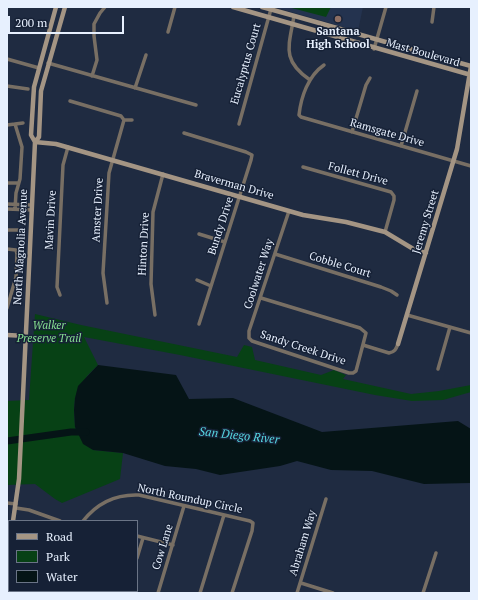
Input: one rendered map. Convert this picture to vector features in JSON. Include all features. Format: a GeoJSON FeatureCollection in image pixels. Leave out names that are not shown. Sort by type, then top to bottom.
{"type":"FeatureCollection","features":[{"type":"Feature","properties":{"kind":"street","name":"North Magnolia Avenue"},"geometry":{"type":"LineString","coordinates":[[13,520],[19,479],[24,391],[35,142],[31,135],[31,119],[34,87],[56,7]]}},
{"type":"Feature","properties":{"kind":"street","name":"North Magnolia Avenue"},"geometry":{"type":"LineString","coordinates":[[35,142],[39,137],[40,96],[48,63],[65,7]]}},
{"type":"Feature","properties":{"kind":"street"},"geometry":{"type":"LineString","coordinates":[[92,76],[97,60],[94,24],[105,7]]}},
{"type":"Feature","properties":{"kind":"street"},"geometry":{"type":"LineString","coordinates":[[168,32],[175,7]]}},
{"type":"Feature","properties":{"kind":"street","name":"Mast Boulevard"},"geometry":{"type":"LineString","coordinates":[[233,7],[374,49],[470,75]]}},
{"type":"Feature","properties":{"kind":"street","name":"Mast Boulevard"},"geometry":{"type":"LineString","coordinates":[[262,7],[376,40],[471,65]]}},
{"type":"Feature","properties":{"kind":"street"},"geometry":{"type":"LineString","coordinates":[[374,49],[386,7]]}},
{"type":"Feature","properties":{"kind":"street"},"geometry":{"type":"LineString","coordinates":[[432,22],[434,7]]}},
{"type":"Feature","properties":{"kind":"street","name":"Eucalyptus Court"},"geometry":{"type":"LineString","coordinates":[[238,124],[271,10]]}},
{"type":"Feature","properties":{"kind":"street"},"geometry":{"type":"LineString","coordinates":[[294,16],[288,46],[290,58],[299,72],[310,80],[324,65]]}},
{"type":"Feature","properties":{"kind":"street"},"geometry":{"type":"LineString","coordinates":[[135,88],[146,55]]}},
{"type":"Feature","properties":{"kind":"street"},"geometry":{"type":"LineString","coordinates":[[7,59],[39,68],[42,71],[38,92],[40,96]]}},
{"type":"Feature","properties":{"kind":"street"},"geometry":{"type":"LineString","coordinates":[[48,63],[196,105]]}},
{"type":"Feature","properties":{"kind":"street","name":"Jeremy Street"},"geometry":{"type":"LineString","coordinates":[[363,345],[389,353],[395,350],[398,344],[454,161],[459,141],[471,65]]}},
{"type":"Feature","properties":{"kind":"street"},"geometry":{"type":"LineString","coordinates":[[352,132],[366,84],[370,78]]}},
{"type":"Feature","properties":{"kind":"street","name":"Ramsgate Drive"},"geometry":{"type":"LineString","coordinates":[[310,80],[302,98],[299,115],[304,119],[471,166]]}},
{"type":"Feature","properties":{"kind":"street"},"geometry":{"type":"LineString","coordinates":[[7,86],[28,89]]}},
{"type":"Feature","properties":{"kind":"street"},"geometry":{"type":"LineString","coordinates":[[401,146],[417,91]]}},
{"type":"Feature","properties":{"kind":"street"},"geometry":{"type":"LineString","coordinates":[[70,101],[121,116],[124,120],[132,120]]}},
{"type":"Feature","properties":{"kind":"street","name":"Amster Drive"},"geometry":{"type":"LineString","coordinates":[[107,303],[104,269],[108,173],[124,120]]}},
{"type":"Feature","properties":{"kind":"street"},"geometry":{"type":"LineString","coordinates":[[7,126],[22,123]]}},
{"type":"Feature","properties":{"kind":"street"},"geometry":{"type":"LineString","coordinates":[[15,124],[22,147],[20,179],[15,209]]}},
{"type":"Feature","properties":{"kind":"street","name":"Bundy Drive"},"geometry":{"type":"LineString","coordinates":[[184,134],[252,155],[199,324]]}},
{"type":"Feature","properties":{"kind":"street","name":"Braverman Drive"},"geometry":{"type":"LineString","coordinates":[[35,142],[68,147],[303,215],[346,222],[385,232],[416,250],[426,253]]}},
{"type":"Feature","properties":{"kind":"street","name":"Mavin Drive"},"geometry":{"type":"LineString","coordinates":[[60,295],[57,287],[63,165],[68,147]]}},
{"type":"Feature","properties":{"kind":"street","name":"Follett Drive"},"geometry":{"type":"LineString","coordinates":[[303,167],[391,192],[394,196],[394,200],[385,232]]}},
{"type":"Feature","properties":{"kind":"street","name":"Hinton Drive"},"geometry":{"type":"LineString","coordinates":[[155,315],[151,284],[154,212],[163,174]]}},
{"type":"Feature","properties":{"kind":"street"},"geometry":{"type":"LineString","coordinates":[[7,183],[18,184]]}},
{"type":"Feature","properties":{"kind":"street"},"geometry":{"type":"LineString","coordinates":[[7,204],[32,208]]}},
{"type":"Feature","properties":{"kind":"street"},"geometry":{"type":"LineString","coordinates":[[7,209],[32,208]]}},
{"type":"Feature","properties":{"kind":"street","name":"Coolwater Way"},"geometry":{"type":"LineString","coordinates":[[252,342],[249,338],[249,331],[289,210]]}},
{"type":"Feature","properties":{"kind":"street"},"geometry":{"type":"LineString","coordinates":[[7,230],[18,230]]}},
{"type":"Feature","properties":{"kind":"street"},"geometry":{"type":"LineString","coordinates":[[199,234],[225,242]]}},
{"type":"Feature","properties":{"kind":"street"},"geometry":{"type":"LineString","coordinates":[[7,249],[16,250],[17,254],[16,277],[7,308]]}},
{"type":"Feature","properties":{"kind":"street","name":"Cobble Court"},"geometry":{"type":"LineString","coordinates":[[275,254],[391,290],[397,295]]}},
{"type":"Feature","properties":{"kind":"street"},"geometry":{"type":"LineString","coordinates":[[197,280],[211,286]]}},
{"type":"Feature","properties":{"kind":"street"},"geometry":{"type":"LineString","coordinates":[[261,298],[360,328],[366,333],[363,345]]}},
{"type":"Feature","properties":{"kind":"street"},"geometry":{"type":"LineString","coordinates":[[407,315],[471,333]]}},
{"type":"Feature","properties":{"kind":"street"},"geometry":{"type":"LineString","coordinates":[[438,369],[450,328]]}},
{"type":"Feature","properties":{"kind":"street"},"geometry":{"type":"LineString","coordinates":[[7,335],[26,336]]}},
{"type":"Feature","properties":{"kind":"street","name":"Sandy Creek Drive"},"geometry":{"type":"LineString","coordinates":[[252,342],[349,373],[356,371],[363,345]]}},
{"type":"Feature","properties":{"kind":"street","name":"North Roundup Circle"},"geometry":{"type":"LineString","coordinates":[[84,520],[99,504],[119,496],[139,495],[250,521],[253,523],[252,531],[232,593]]}},
{"type":"Feature","properties":{"kind":"street","name":"Abraham Way"},"geometry":{"type":"LineString","coordinates":[[297,593],[326,499]]}},
{"type":"Feature","properties":{"kind":"street"},"geometry":{"type":"LineString","coordinates":[[7,503],[49,519]]}},
{"type":"Feature","properties":{"kind":"street","name":"Cow Lane"},"geometry":{"type":"LineString","coordinates":[[158,593],[184,506]]}},
{"type":"Feature","properties":{"kind":"street"},"geometry":{"type":"LineString","coordinates":[[200,593],[224,515]]}},
{"type":"Feature","properties":{"kind":"street"},"geometry":{"type":"LineString","coordinates":[[7,522],[8,541]]}},
{"type":"Feature","properties":{"kind":"street"},"geometry":{"type":"LineString","coordinates":[[138,536],[173,545]]}},
{"type":"Feature","properties":{"kind":"street"},"geometry":{"type":"LineString","coordinates":[[138,555],[143,538]]}},
{"type":"Feature","properties":{"kind":"street"},"geometry":{"type":"LineString","coordinates":[[423,593],[436,553]]}},
{"type":"Feature","properties":{"kind":"street"},"geometry":{"type":"LineString","coordinates":[[300,583],[333,593]]}},
{"type":"Feature","properties":{"kind":"shaded area","name":"Santana High School"},"geometry":{"type":"Polygon","coordinates":[[[274,7],[363,7],[358,31],[274,7]]]}},
{"type":"Feature","properties":{"kind":"green space"},"geometry":{"type":"Polygon","coordinates":[[[288,7],[331,7],[326,17],[288,7]]]}},
{"type":"Feature","properties":{"kind":"green space","name":"Walker Preserve Trail"},"geometry":{"type":"Polygon","coordinates":[[[35,314],[237,357],[244,345],[252,347],[255,360],[321,375],[334,370],[346,375],[343,379],[411,394],[471,385],[471,392],[443,400],[412,401],[84,337],[98,365],[87,376],[75,398],[75,427],[93,450],[123,453],[120,479],[62,503],[35,484],[7,485],[7,401],[29,400],[35,314]]]}},
{"type":"Feature","properties":{"kind":"water"},"geometry":{"type":"Polygon","coordinates":[[[98,365],[176,375],[189,399],[233,398],[322,432],[458,421],[471,429],[471,483],[424,484],[372,471],[331,470],[297,461],[280,466],[220,475],[196,469],[165,466],[123,453],[93,450],[83,444],[75,427],[74,410],[78,386],[98,365]]]}},
{"type":"Feature","properties":{"kind":"waterway","name":"San Diego River"},"geometry":{"type":"LineString","coordinates":[[7,441],[71,432],[86,432]]}},
{"type":"Feature","properties":{"kind":"place","name":"Santana High School"},"geometry":{"type":"Point","coordinates":[338,19]}}]}
